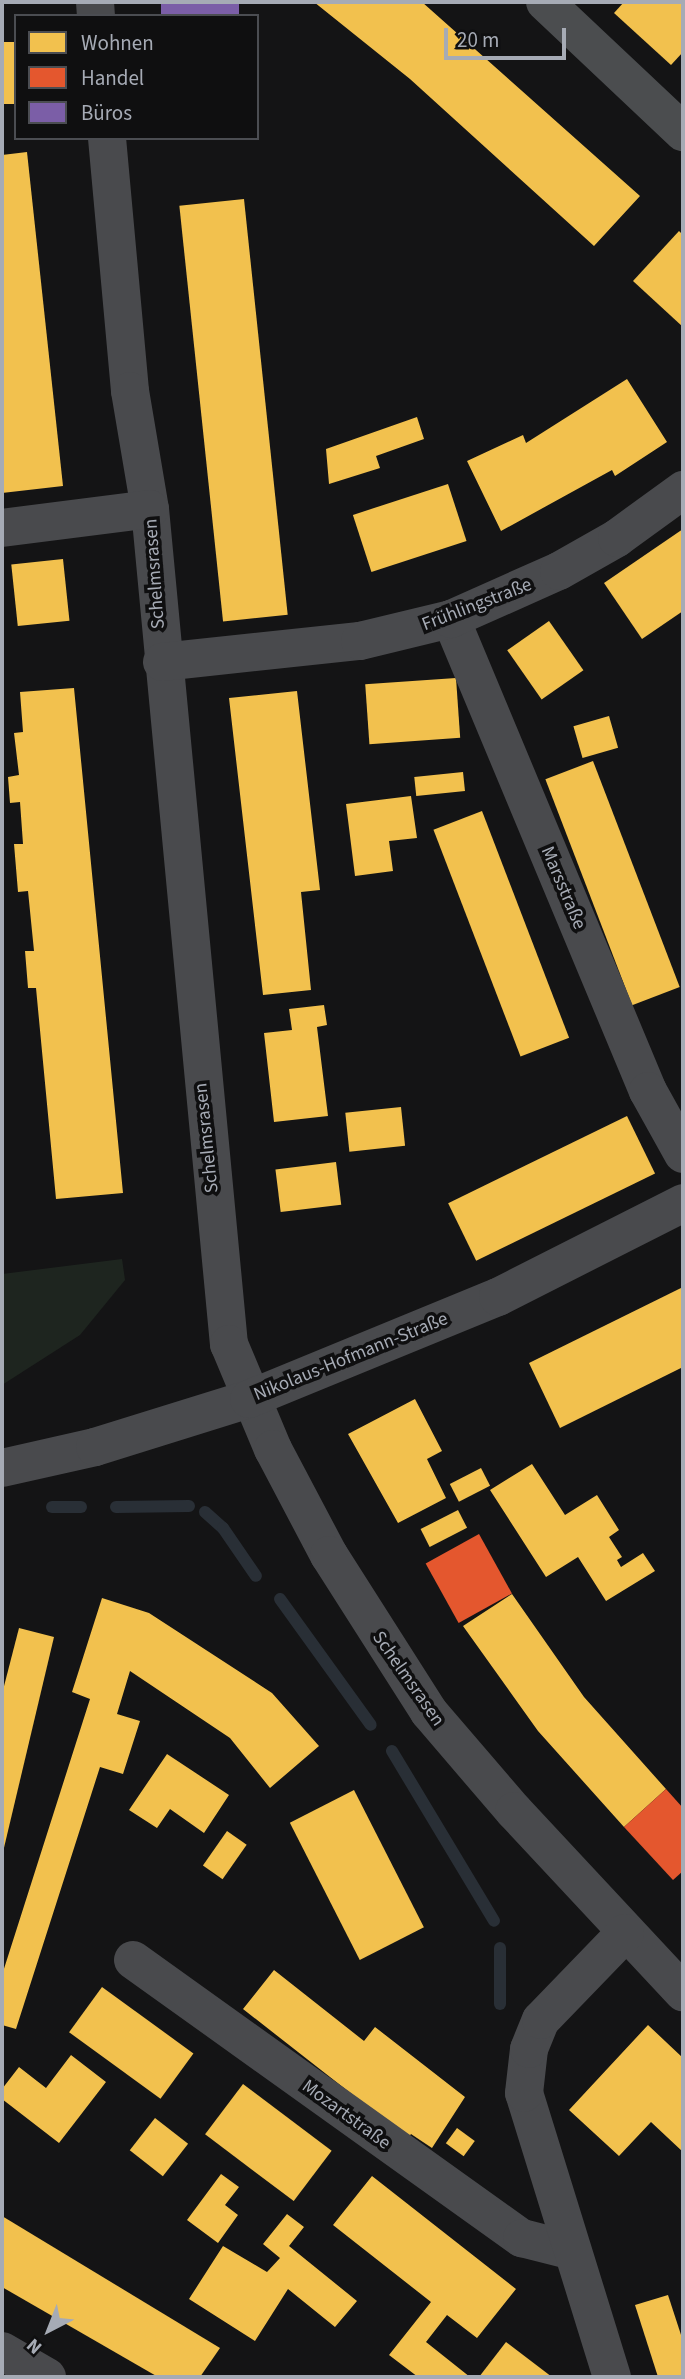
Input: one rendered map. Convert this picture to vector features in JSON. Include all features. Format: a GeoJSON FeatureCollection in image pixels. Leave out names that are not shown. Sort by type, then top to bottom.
{"type":"FeatureCollection","features":[{"type":"Feature","properties":{"kind":"main road"},"geometry":{"type":"LineString","coordinates":[[545,2],[683,132]]}},
{"type":"Feature","properties":{"kind":"street","name":"Schelmsrasen"},"geometry":{"type":"LineString","coordinates":[[107,140],[130,391],[150,509],[162,662],[229,1344],[249,1399],[329,1555],[429,1712],[625,1933],[683,1992]]}},
{"type":"Feature","properties":{"kind":"street","name":"Frühlingstraße"},"geometry":{"type":"LineString","coordinates":[[162,662],[360,641],[451,619],[559,571],[617,538],[683,490]]}},
{"type":"Feature","properties":{"kind":"street"},"geometry":{"type":"LineString","coordinates":[[2,528],[150,509]]}},
{"type":"Feature","properties":{"kind":"street","name":"Marsstraße"},"geometry":{"type":"LineString","coordinates":[[451,619],[649,1091],[683,1154]]}},
{"type":"Feature","properties":{"kind":"street","name":"Nikolaus-Hofmann-Straße"},"geometry":{"type":"LineString","coordinates":[[2,1468],[95,1447],[249,1399],[498,1297],[683,1203]]}},
{"type":"Feature","properties":{"kind":"street"},"geometry":{"type":"LineString","coordinates":[[612,2377],[569,2250],[524,2093],[529,2049],[541,2020],[558,1998],[625,1933]]}},
{"type":"Feature","properties":{"kind":"street","name":"Mozartstraße"},"geometry":{"type":"LineString","coordinates":[[133,1960],[512,2232],[569,2250]]}},
{"type":"Feature","properties":{"kind":"street"},"geometry":{"type":"LineString","coordinates":[[2,2351],[47,2377]]}},
{"type":"Feature","properties":{"kind":"shaded area"},"geometry":{"type":"Polygon","coordinates":[[[122,1259],[125,1280],[80,1335],[2,1385],[2,1274],[122,1259]]]}},
{"type":"Feature","properties":{"kind":"building: Wohnen"},"geometry":{"type":"Polygon","coordinates":[[[314,2],[422,2],[640,196],[594,246],[410,79],[314,2]]]}},
{"type":"Feature","properties":{"kind":"building: Wohnen"},"geometry":{"type":"Polygon","coordinates":[[[624,2],[683,2],[683,52],[671,65],[614,13],[624,2]]]}},
{"type":"Feature","properties":{"kind":"building: Wohnen"},"geometry":{"type":"Polygon","coordinates":[[[2,42],[14,42],[14,104],[2,104],[2,42]]]}},
{"type":"Feature","properties":{"kind":"building: Wohnen"},"geometry":{"type":"Polygon","coordinates":[[[27,152],[63,486],[2,493],[2,155],[27,152]]]}},
{"type":"Feature","properties":{"kind":"building: Wohnen"},"geometry":{"type":"Polygon","coordinates":[[[244,199],[288,615],[223,622],[179,206],[244,199]]]}},
{"type":"Feature","properties":{"kind":"building: Wohnen"},"geometry":{"type":"Polygon","coordinates":[[[679,231],[683,235],[683,327],[633,281],[679,231]]]}},
{"type":"Feature","properties":{"kind":"building: Wohnen"},"geometry":{"type":"Polygon","coordinates":[[[627,379],[667,442],[615,476],[612,470],[501,531],[467,461],[523,435],[526,443],[627,379]]]}},
{"type":"Feature","properties":{"kind":"building: Wohnen"},"geometry":{"type":"Polygon","coordinates":[[[417,417],[424,439],[376,456],[380,468],[329,484],[326,449],[417,417]]]}},
{"type":"Feature","properties":{"kind":"building: Wohnen"},"geometry":{"type":"Polygon","coordinates":[[[448,484],[467,541],[371,572],[353,515],[448,484]]]}},
{"type":"Feature","properties":{"kind":"building: Wohnen"},"geometry":{"type":"Polygon","coordinates":[[[683,529],[683,611],[642,639],[604,583],[683,529]]]}},
{"type":"Feature","properties":{"kind":"building: Wohnen"},"geometry":{"type":"Polygon","coordinates":[[[63,559],[69,621],[18,626],[11,564],[63,559]]]}},
{"type":"Feature","properties":{"kind":"building: Wohnen"},"geometry":{"type":"Polygon","coordinates":[[[549,621],[583,670],[542,699],[507,650],[549,621]]]}},
{"type":"Feature","properties":{"kind":"building: Wohnen"},"geometry":{"type":"Polygon","coordinates":[[[456,678],[460,738],[369,744],[365,684],[456,678]]]}},
{"type":"Feature","properties":{"kind":"building: Wohnen"},"geometry":{"type":"Polygon","coordinates":[[[74,688],[123,1193],[56,1199],[36,988],[28,988],[25,951],[34,951],[28,891],[18,892],[14,844],[23,844],[20,802],[10,803],[8,777],[19,775],[14,733],[23,732],[20,692],[74,688]]]}},
{"type":"Feature","properties":{"kind":"building: Wohnen"},"geometry":{"type":"Polygon","coordinates":[[[297,691],[320,890],[301,892],[311,990],[263,995],[229,698],[297,691]]]}},
{"type":"Feature","properties":{"kind":"building: Wohnen"},"geometry":{"type":"Polygon","coordinates":[[[609,716],[618,748],[583,758],[573,726],[609,716]]]}},
{"type":"Feature","properties":{"kind":"building: Wohnen"},"geometry":{"type":"Polygon","coordinates":[[[593,761],[680,987],[632,1005],[545,779],[593,761]]]}},
{"type":"Feature","properties":{"kind":"building: Wohnen"},"geometry":{"type":"Polygon","coordinates":[[[463,772],[465,791],[416,796],[414,777],[463,772]]]}},
{"type":"Feature","properties":{"kind":"building: Wohnen"},"geometry":{"type":"Polygon","coordinates":[[[411,796],[417,838],[389,841],[393,871],[355,876],[346,804],[411,796]]]}},
{"type":"Feature","properties":{"kind":"building: Wohnen"},"geometry":{"type":"Polygon","coordinates":[[[482,811],[569,1038],[521,1056],[433,830],[482,811]]]}},
{"type":"Feature","properties":{"kind":"building: Wohnen"},"geometry":{"type":"Polygon","coordinates":[[[324,1005],[327,1025],[317,1027],[328,1116],[274,1122],[264,1033],[292,1030],[289,1009],[324,1005]]]}},
{"type":"Feature","properties":{"kind":"building: Wohnen"},"geometry":{"type":"Polygon","coordinates":[[[401,1107],[405,1146],[349,1152],[345,1113],[401,1107]]]}},
{"type":"Feature","properties":{"kind":"building: Wohnen"},"geometry":{"type":"Polygon","coordinates":[[[627,1116],[655,1174],[476,1261],[448,1203],[627,1116]]]}},
{"type":"Feature","properties":{"kind":"building: Wohnen"},"geometry":{"type":"Polygon","coordinates":[[[336,1162],[341,1205],[281,1212],[275,1169],[336,1162]]]}},
{"type":"Feature","properties":{"kind":"building: Wohnen"},"geometry":{"type":"Polygon","coordinates":[[[683,1287],[683,1367],[560,1428],[529,1363],[683,1287]]]}},
{"type":"Feature","properties":{"kind":"building: Wohnen"},"geometry":{"type":"Polygon","coordinates":[[[415,1399],[442,1451],[427,1459],[446,1498],[398,1523],[348,1434],[415,1399]]]}},
{"type":"Feature","properties":{"kind":"building: Wohnen"},"geometry":{"type":"Polygon","coordinates":[[[532,1464],[565,1515],[597,1495],[619,1530],[609,1537],[622,1557],[617,1560],[621,1567],[643,1553],[655,1571],[606,1601],[578,1557],[546,1577],[490,1490],[532,1464]]]}},
{"type":"Feature","properties":{"kind":"building: Wohnen"},"geometry":{"type":"Polygon","coordinates":[[[481,1468],[490,1486],[459,1502],[450,1484],[481,1468]]]}},
{"type":"Feature","properties":{"kind":"building: Wohnen"},"geometry":{"type":"Polygon","coordinates":[[[458,1510],[467,1528],[430,1547],[421,1529],[458,1510]]]}},
{"type":"Feature","properties":{"kind":"building: Wohnen"},"geometry":{"type":"Polygon","coordinates":[[[512,1594],[584,1697],[666,1789],[624,1827],[538,1731],[463,1626],[512,1594]]]}},
{"type":"Feature","properties":{"kind":"building: Wohnen"},"geometry":{"type":"Polygon","coordinates":[[[102,1598],[149,1613],[272,1693],[319,1746],[270,1788],[230,1738],[130,1671],[117,1714],[140,1721],[123,1774],[100,1767],[16,2029],[2,2025],[2,1975],[90,1699],[72,1692],[102,1598]]]}},
{"type":"Feature","properties":{"kind":"building: Wohnen"},"geometry":{"type":"Polygon","coordinates":[[[19,1628],[54,1637],[3,1852],[2,1694],[19,1628]]]}},
{"type":"Feature","properties":{"kind":"building: Wohnen"},"geometry":{"type":"Polygon","coordinates":[[[167,1754],[229,1795],[204,1833],[170,1809],[157,1828],[129,1810],[167,1754]]]}},
{"type":"Feature","properties":{"kind":"building: Wohnen"},"geometry":{"type":"Polygon","coordinates":[[[354,1790],[424,1927],[360,1960],[290,1823],[354,1790]]]}},
{"type":"Feature","properties":{"kind":"building: Wohnen"},"geometry":{"type":"Polygon","coordinates":[[[227,1831],[247,1845],[223,1879],[203,1865],[227,1831]]]}},
{"type":"Feature","properties":{"kind":"building: Wohnen"},"geometry":{"type":"Polygon","coordinates":[[[274,1970],[364,2041],[375,2027],[465,2097],[432,2148],[411,2134],[408,2138],[243,2009],[274,1970]]]}},
{"type":"Feature","properties":{"kind":"building: Wohnen"},"geometry":{"type":"Polygon","coordinates":[[[102,1987],[193,2053],[161,2099],[69,2032],[102,1987]]]}},
{"type":"Feature","properties":{"kind":"building: Wohnen"},"geometry":{"type":"Polygon","coordinates":[[[648,2025],[683,2058],[683,2152],[651,2122],[619,2156],[569,2110],[648,2025]]]}},
{"type":"Feature","properties":{"kind":"building: Wohnen"},"geometry":{"type":"Polygon","coordinates":[[[71,2055],[106,2082],[59,2143],[2,2099],[2,2089],[19,2067],[46,2088],[71,2055]]]}},
{"type":"Feature","properties":{"kind":"building: Wohnen"},"geometry":{"type":"Polygon","coordinates":[[[243,2084],[332,2151],[294,2201],[205,2134],[243,2084]]]}},
{"type":"Feature","properties":{"kind":"building: Wohnen"},"geometry":{"type":"Polygon","coordinates":[[[155,2118],[188,2144],[163,2176],[130,2150],[155,2118]]]}},
{"type":"Feature","properties":{"kind":"building: Wohnen"},"geometry":{"type":"Polygon","coordinates":[[[457,2128],[475,2141],[464,2156],[446,2143],[457,2128]]]}},
{"type":"Feature","properties":{"kind":"building: Wohnen"},"geometry":{"type":"Polygon","coordinates":[[[221,2174],[239,2187],[225,2205],[238,2215],[218,2243],[187,2220],[221,2174]]]}},
{"type":"Feature","properties":{"kind":"building: Wohnen"},"geometry":{"type":"Polygon","coordinates":[[[372,2176],[516,2289],[477,2338],[447,2315],[426,2342],[470,2377],[418,2377],[389,2355],[431,2302],[333,2225],[372,2176]]]}},
{"type":"Feature","properties":{"kind":"building: Wohnen"},"geometry":{"type":"Polygon","coordinates":[[[287,2214],[304,2227],[289,2246],[357,2301],[335,2327],[288,2289],[255,2341],[189,2299],[223,2246],[267,2272],[280,2258],[263,2244],[287,2214]]]}},
{"type":"Feature","properties":{"kind":"building: Wohnen"},"geometry":{"type":"Polygon","coordinates":[[[2,2216],[220,2348],[200,2377],[158,2377],[2,2287],[2,2216]]]}},
{"type":"Feature","properties":{"kind":"building: Wohnen"},"geometry":{"type":"Polygon","coordinates":[[[668,2295],[683,2341],[683,2375],[658,2377],[635,2305],[668,2295]]]}},
{"type":"Feature","properties":{"kind":"building: Wohnen"},"geometry":{"type":"Polygon","coordinates":[[[506,2342],[552,2377],[479,2377],[506,2342]]]}},
{"type":"Feature","properties":{"kind":"building: Handel"},"geometry":{"type":"Polygon","coordinates":[[[479,1534],[512,1593],[459,1623],[426,1564],[479,1534]]]}},
{"type":"Feature","properties":{"kind":"building: Handel"},"geometry":{"type":"Polygon","coordinates":[[[666,1789],[683,1808],[683,1871],[673,1880],[624,1827],[666,1789]]]}},
{"type":"Feature","properties":{"kind":"building: Büros"},"geometry":{"type":"Polygon","coordinates":[[[161,2],[239,2],[239,14],[161,14],[161,2]]]}},
{"type":"Feature","properties":{"kind":"waterway"},"geometry":{"type":"LineString","coordinates":[[116,1507],[189,1506]]}},
{"type":"Feature","properties":{"kind":"waterway"},"geometry":{"type":"LineString","coordinates":[[52,1507],[81,1507]]}},
{"type":"Feature","properties":{"kind":"waterway"},"geometry":{"type":"LineString","coordinates":[[205,1512],[223,1528],[256,1576]]}},
{"type":"Feature","properties":{"kind":"waterway"},"geometry":{"type":"LineString","coordinates":[[280,1599],[371,1725]]}},
{"type":"Feature","properties":{"kind":"waterway"},"geometry":{"type":"LineString","coordinates":[[392,1751],[494,1921]]}},
{"type":"Feature","properties":{"kind":"waterway"},"geometry":{"type":"LineString","coordinates":[[500,1948],[500,2004]]}}]}
